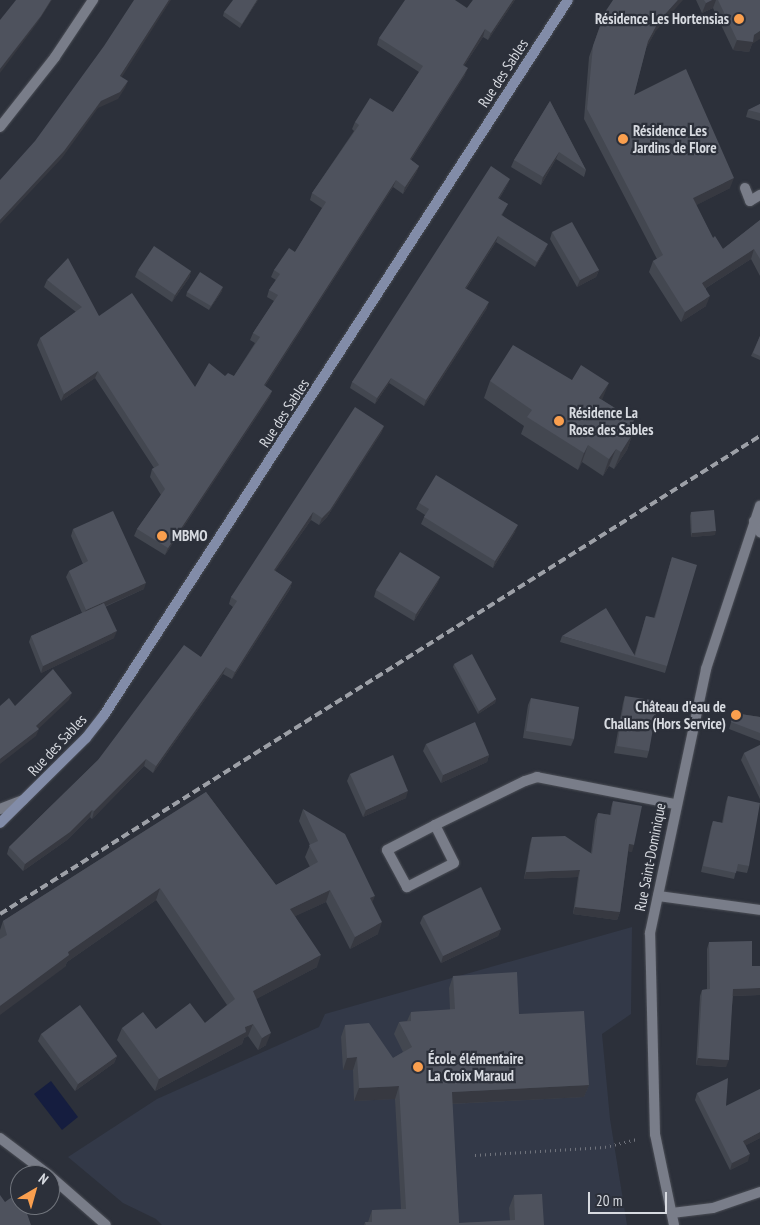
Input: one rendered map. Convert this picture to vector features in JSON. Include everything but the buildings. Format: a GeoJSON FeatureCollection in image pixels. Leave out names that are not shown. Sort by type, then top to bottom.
{"type":"FeatureCollection","features":[{"type":"Feature","properties":{"kind":"main road","name":"Rue des Sables"},"geometry":{"type":"LineString","coordinates":[[0,823],[26,799],[104,715],[568,0]]}},
{"type":"Feature","properties":{"kind":"street"},"geometry":{"type":"LineString","coordinates":[[0,127],[55,57],[93,0]]}},
{"type":"Feature","properties":{"kind":"street"},"geometry":{"type":"LineString","coordinates":[[745,188],[750,201],[760,195]]}},
{"type":"Feature","properties":{"kind":"street","name":"Rue Saint-Dominique"},"geometry":{"type":"LineString","coordinates":[[674,1225],[655,1134],[650,933],[675,804],[706,670],[760,506]]}},
{"type":"Feature","properties":{"kind":"street"},"geometry":{"type":"LineString","coordinates":[[754,521],[760,532]]}},
{"type":"Feature","properties":{"kind":"street"},"geometry":{"type":"LineString","coordinates":[[435,825],[454,864],[407,888],[387,850],[435,825],[537,777],[675,804]]}},
{"type":"Feature","properties":{"kind":"street"},"geometry":{"type":"LineString","coordinates":[[0,809],[26,799]]}},
{"type":"Feature","properties":{"kind":"street"},"geometry":{"type":"LineString","coordinates":[[658,896],[760,910]]}},
{"type":"Feature","properties":{"kind":"street"},"geometry":{"type":"LineString","coordinates":[[0,1138],[36,1165]]}},
{"type":"Feature","properties":{"kind":"street"},"geometry":{"type":"LineString","coordinates":[[60,1184],[106,1225]]}},
{"type":"Feature","properties":{"kind":"street"},"geometry":{"type":"LineString","coordinates":[[672,1213],[713,1208],[760,1192]]}},
{"type":"Feature","properties":{"kind":"path"},"geometry":{"type":"LineString","coordinates":[[474,1155],[605,1147],[655,1134]]}},
{"type":"Feature","properties":{"kind":"shaded area","name":"École élémentaire La Croix Maraud"},"geometry":{"type":"Polygon","coordinates":[[[632,927],[631,1014],[602,1034],[610,1119],[627,1225],[162,1225],[156,1219],[123,1203],[68,1157],[157,1099],[319,1027],[325,1014],[632,927]]]}},
{"type":"Feature","properties":{"kind":"water"},"geometry":{"type":"Polygon","coordinates":[[[51,1081],[78,1117],[62,1130],[34,1094],[51,1081]]]}},
{"type":"Feature","properties":{"kind":"railway"},"geometry":{"type":"LineString","coordinates":[[0,914],[760,436]]}},
{"type":"Feature","properties":{"kind":"place","name":"Résidence Les Hortensias"},"geometry":{"type":"Point","coordinates":[739,19]}},
{"type":"Feature","properties":{"kind":"place","name":"Résidence Les Jardins de Flore"},"geometry":{"type":"Point","coordinates":[623,139]}},
{"type":"Feature","properties":{"kind":"place","name":"Résidence La Rose des Sables"},"geometry":{"type":"Point","coordinates":[559,421]}},
{"type":"Feature","properties":{"kind":"place","name":"MBMO"},"geometry":{"type":"Point","coordinates":[162,536]}},
{"type":"Feature","properties":{"kind":"place","name":"Château d'eau de Challans (Hors Service)"},"geometry":{"type":"Point","coordinates":[736,715]}},
{"type":"Feature","properties":{"kind":"place","name":"École élémentaire La Croix Maraud"},"geometry":{"type":"Point","coordinates":[418,1067]}}]}
